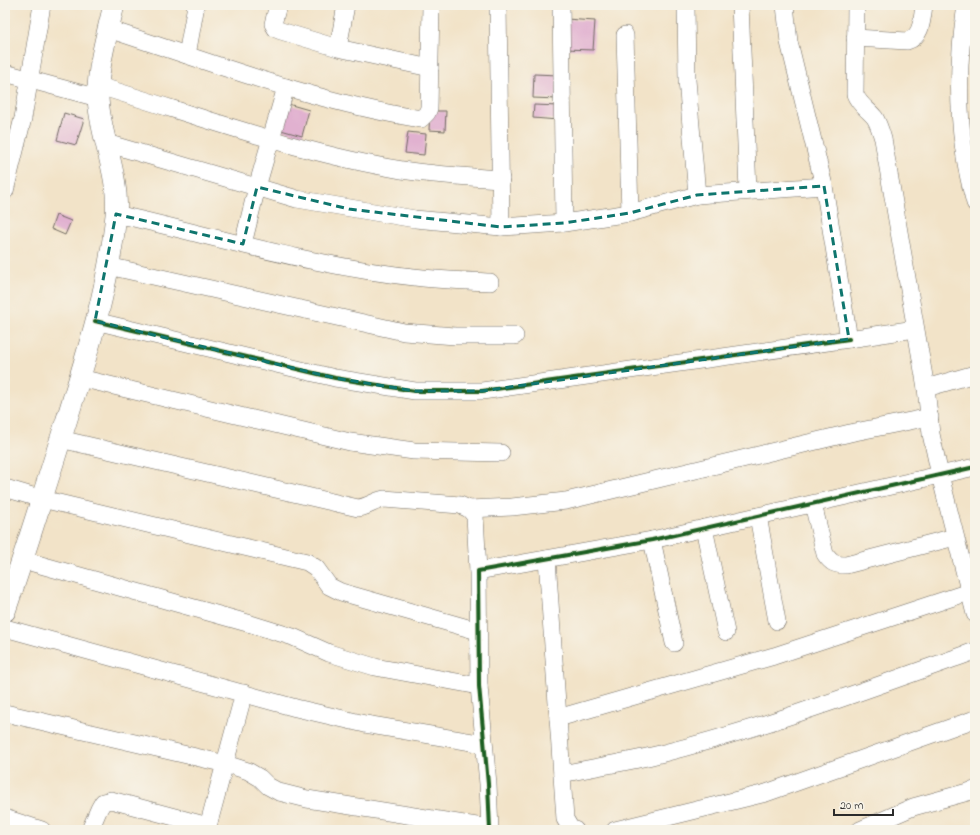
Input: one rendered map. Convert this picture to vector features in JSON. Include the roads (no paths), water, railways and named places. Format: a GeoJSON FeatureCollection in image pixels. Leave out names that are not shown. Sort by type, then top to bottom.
{"type":"FeatureCollection","features":[{"type":"Feature","properties":{"kind":"street"},"geometry":{"type":"LineString","coordinates":[[5,191],[23,118],[42,5]]}},
{"type":"Feature","properties":{"kind":"street"},"geometry":{"type":"LineString","coordinates":[[5,611],[23,560],[80,378],[108,266],[116,214],[114,180],[106,143],[99,92],[108,29],[114,5]]}},
{"type":"Feature","properties":{"kind":"street"},"geometry":{"type":"LineString","coordinates":[[187,55],[196,5]]}},
{"type":"Feature","properties":{"kind":"street"},"geometry":{"type":"LineString","coordinates":[[278,5],[273,24],[276,29],[338,48],[382,59],[430,68]]}},
{"type":"Feature","properties":{"kind":"street"},"geometry":{"type":"LineString","coordinates":[[338,48],[346,5]]}},
{"type":"Feature","properties":{"kind":"street"},"geometry":{"type":"LineString","coordinates":[[108,29],[286,87],[352,105],[421,119],[427,113],[429,108],[431,5]]}},
{"type":"Feature","properties":{"kind":"street"},"geometry":{"type":"LineString","coordinates":[[498,5],[501,227]]}},
{"type":"Feature","properties":{"kind":"street"},"geometry":{"type":"LineString","coordinates":[[561,5],[564,223]]}},
{"type":"Feature","properties":{"kind":"street"},"geometry":{"type":"LineString","coordinates":[[686,5],[687,80],[697,195]]}},
{"type":"Feature","properties":{"kind":"street"},"geometry":{"type":"LineString","coordinates":[[740,5],[748,190]]}},
{"type":"Feature","properties":{"kind":"street"},"geometry":{"type":"LineString","coordinates":[[785,5],[789,42],[824,186],[849,339]]}},
{"type":"Feature","properties":{"kind":"street"},"geometry":{"type":"LineString","coordinates":[[856,5],[855,94],[858,102],[874,117],[880,127],[926,388],[931,434],[975,614]]}},
{"type":"Feature","properties":{"kind":"street"},"geometry":{"type":"LineString","coordinates":[[855,38],[907,41],[914,39],[919,32],[924,5]]}},
{"type":"Feature","properties":{"kind":"street"},"geometry":{"type":"LineString","coordinates":[[966,5],[968,39],[967,114],[972,185],[975,203]]}},
{"type":"Feature","properties":{"kind":"street"},"geometry":{"type":"LineString","coordinates":[[625,35],[630,212]]}},
{"type":"Feature","properties":{"kind":"street"},"geometry":{"type":"LineString","coordinates":[[5,74],[99,92],[338,156],[402,170],[501,179]]}},
{"type":"Feature","properties":{"kind":"street"},"geometry":{"type":"LineString","coordinates":[[243,244],[257,187],[286,87]]}},
{"type":"Feature","properties":{"kind":"street"},"geometry":{"type":"LineString","coordinates":[[106,143],[297,199],[415,219],[501,227],[564,223],[630,212],[697,195],[748,190],[824,186]]}},
{"type":"Feature","properties":{"kind":"street"},"geometry":{"type":"LineString","coordinates":[[116,214],[349,267],[422,278],[490,282]]}},
{"type":"Feature","properties":{"kind":"street"},"geometry":{"type":"LineString","coordinates":[[108,266],[404,332],[455,336],[516,336]]}},
{"type":"Feature","properties":{"kind":"street"},"geometry":{"type":"LineString","coordinates":[[95,321],[335,378],[415,391],[482,391],[915,329]]}},
{"type":"Feature","properties":{"kind":"street"},"geometry":{"type":"LineString","coordinates":[[926,388],[975,374]]}},
{"type":"Feature","properties":{"kind":"street"},"geometry":{"type":"LineString","coordinates":[[80,378],[350,442],[414,451],[501,453]]}},
{"type":"Feature","properties":{"kind":"street"},"geometry":{"type":"LineString","coordinates":[[469,509],[512,507],[566,500],[850,433],[930,417]]}},
{"type":"Feature","properties":{"kind":"street"},"geometry":{"type":"LineString","coordinates":[[5,713],[226,764],[248,771],[260,778],[268,786],[279,792],[306,799],[489,829],[488,784],[480,686],[478,571],[475,516],[469,509],[460,505],[384,498],[377,500],[365,508],[358,508],[60,439]]}},
{"type":"Feature","properties":{"kind":"street"},"geometry":{"type":"LineString","coordinates":[[478,571],[652,540],[975,467]]}},
{"type":"Feature","properties":{"kind":"street"},"geometry":{"type":"LineString","coordinates":[[5,488],[42,499],[307,562],[316,568],[329,586],[341,592],[478,631]]}},
{"type":"Feature","properties":{"kind":"street"},"geometry":{"type":"LineString","coordinates":[[813,504],[825,554],[830,561],[836,565],[846,565],[956,537]]}},
{"type":"Feature","properties":{"kind":"street"},"geometry":{"type":"LineString","coordinates":[[758,516],[777,620]]}},
{"type":"Feature","properties":{"kind":"street"},"geometry":{"type":"LineString","coordinates":[[704,528],[726,632]]}},
{"type":"Feature","properties":{"kind":"street"},"geometry":{"type":"LineString","coordinates":[[652,540],[674,643]]}},
{"type":"Feature","properties":{"kind":"street"},"geometry":{"type":"LineString","coordinates":[[547,559],[566,819],[571,829],[575,830]]}},
{"type":"Feature","properties":{"kind":"street"},"geometry":{"type":"LineString","coordinates":[[23,560],[251,624],[293,637],[329,653],[375,667],[480,686]]}},
{"type":"Feature","properties":{"kind":"street"},"geometry":{"type":"LineString","coordinates":[[558,718],[774,656],[969,592]]}},
{"type":"Feature","properties":{"kind":"street"},"geometry":{"type":"LineString","coordinates":[[5,628],[296,708],[365,724],[484,744]]}},
{"type":"Feature","properties":{"kind":"street"},"geometry":{"type":"LineString","coordinates":[[562,774],[660,754],[746,730],[823,705],[975,651]]}},
{"type":"Feature","properties":{"kind":"street"},"geometry":{"type":"LineString","coordinates":[[90,830],[98,809],[103,802],[111,800],[207,828],[226,764],[244,693]]}},
{"type":"Feature","properties":{"kind":"street"},"geometry":{"type":"LineString","coordinates":[[615,830],[766,793],[919,737],[975,719]]}},
{"type":"Feature","properties":{"kind":"street"},"geometry":{"type":"LineString","coordinates":[[860,830],[913,807],[975,790]]}},
{"type":"Feature","properties":{"kind":"street"},"geometry":{"type":"LineString","coordinates":[[5,818],[42,830]]}}]}
